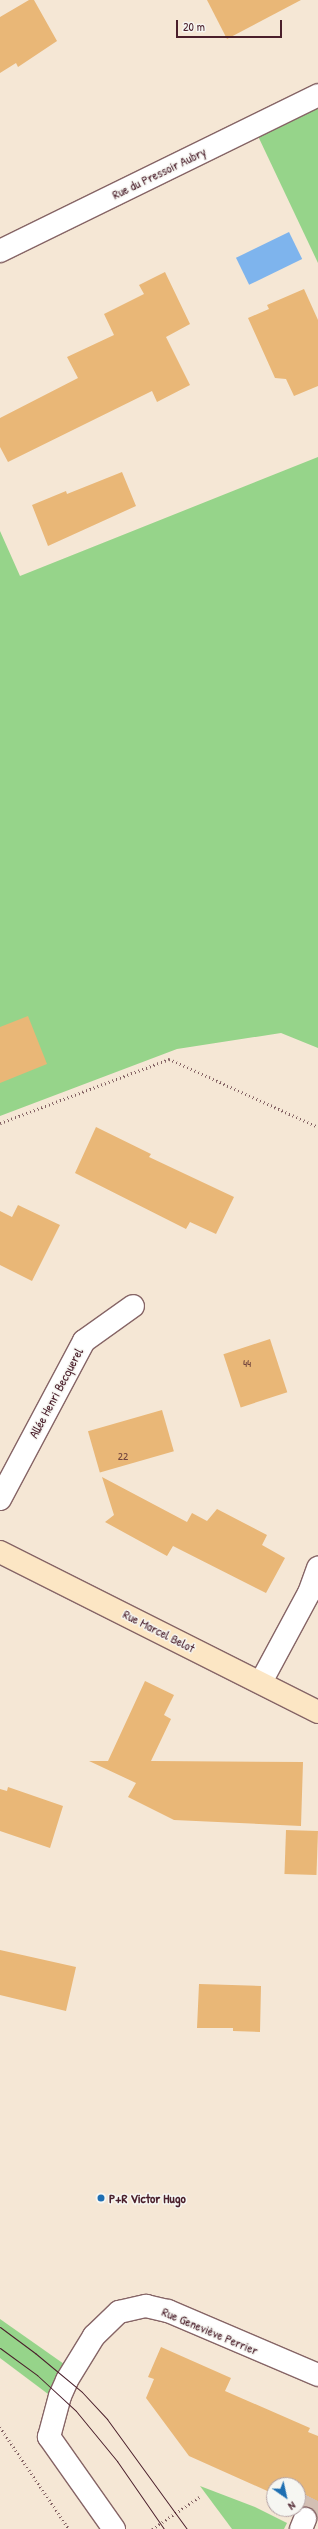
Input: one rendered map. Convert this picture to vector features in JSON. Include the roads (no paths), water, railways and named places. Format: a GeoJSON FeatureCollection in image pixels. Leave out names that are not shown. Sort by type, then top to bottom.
{"type":"FeatureCollection","features":[{"type":"Feature","properties":{"kind":"main road","name":"Rue Marcel Belot"},"geometry":{"type":"LineString","coordinates":[[0,1552],[318,1712]]}},
{"type":"Feature","properties":{"kind":"street","name":"Rue du Pressoir Aubry"},"geometry":{"type":"LineString","coordinates":[[0,251],[318,95]]}},
{"type":"Feature","properties":{"kind":"street","name":"Allée Henri Becquerel"},"geometry":{"type":"LineString","coordinates":[[0,1498],[84,1341],[133,1306]]}},
{"type":"Feature","properties":{"kind":"street"},"geometry":{"type":"LineString","coordinates":[[261,1682],[309,1593],[318,1568]]}},
{"type":"Feature","properties":{"kind":"street","name":"Rue Geneviève Perrier"},"geometry":{"type":"LineString","coordinates":[[114,2529],[49,2436],[60,2396],[67,2380],[94,2336],[118,2312],[146,2306],[168,2311],[318,2375]]}},
{"type":"Feature","properties":{"kind":"water"},"geometry":{"type":"Polygon","coordinates":[[[289,232],[302,259],[249,285],[236,258],[289,232]]]}},
{"type":"Feature","properties":{"kind":"tunnel"},"geometry":{"type":"LineString","coordinates":[[305,2519],[318,2491]]}},
{"type":"Feature","properties":{"kind":"tram line"},"geometry":{"type":"LineString","coordinates":[[0,2327],[35,2353],[82,2392],[107,2419],[187,2529]]}},
{"type":"Feature","properties":{"kind":"tram line"},"geometry":{"type":"LineString","coordinates":[[0,2348],[37,2375],[76,2411],[117,2461],[164,2529]]}},
{"type":"Feature","properties":{"kind":"place","name":"P+R Victor Hugo"},"geometry":{"type":"Point","coordinates":[101,2198]}}]}
